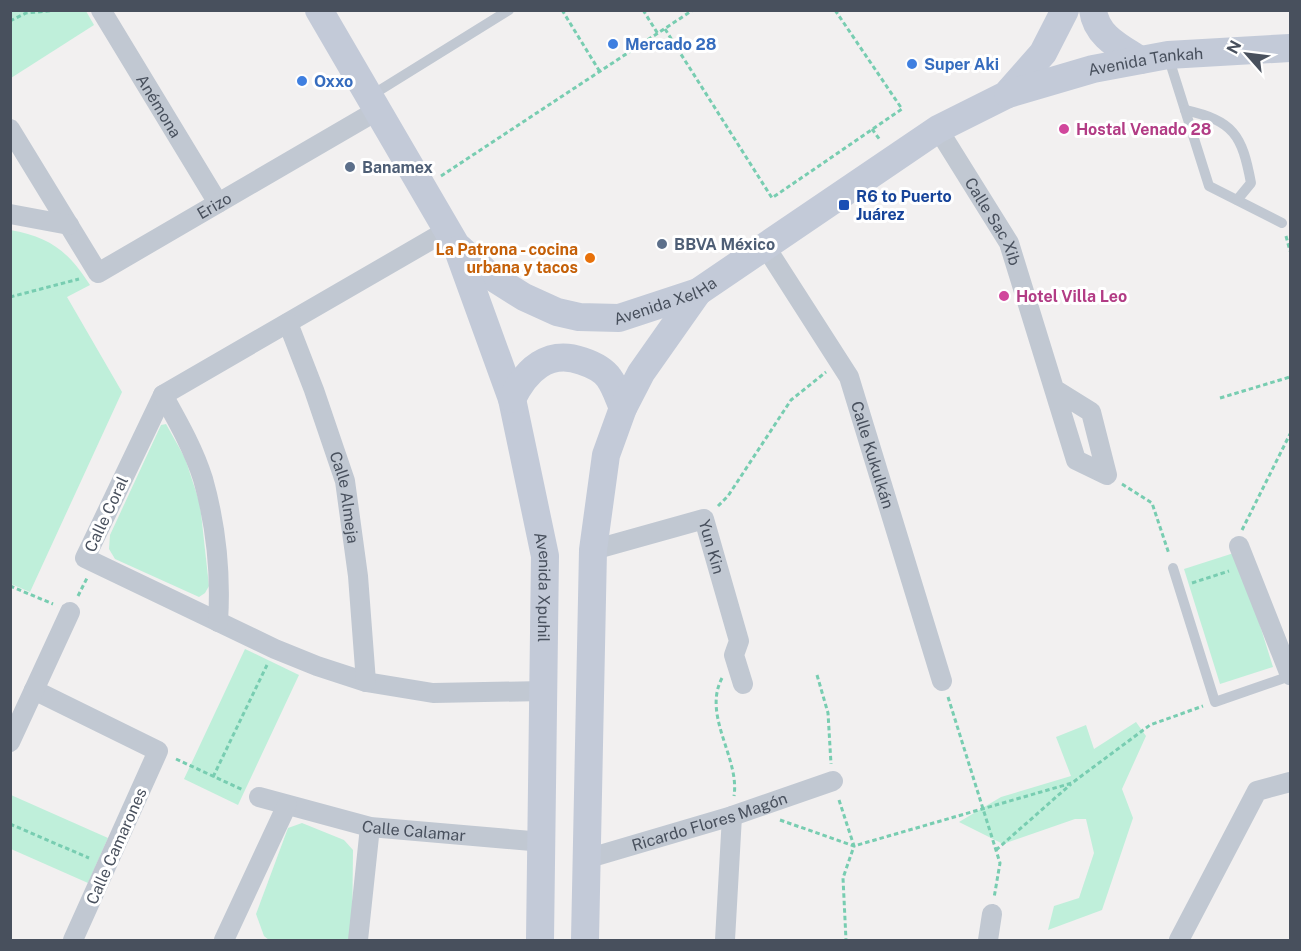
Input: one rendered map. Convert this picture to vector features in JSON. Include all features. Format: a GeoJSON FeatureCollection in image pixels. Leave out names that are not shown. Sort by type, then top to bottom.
{"type":"FeatureCollection","features":[{"type":"Feature","properties":{"kind":"street","name":"Anémona"},"geometry":{"type":"LineString","coordinates":[[101,10],[218,203]]}},
{"type":"Feature","properties":{"kind":"street","name":"Avenida XelHa"},"geometry":{"type":"LineString","coordinates":[[319,10],[425,187],[452,237],[489,275],[524,297],[557,312],[579,317],[620,318],[698,292],[938,129],[1006,95],[1043,53],[1065,10]]}},
{"type":"Feature","properties":{"kind":"street"},"geometry":{"type":"LineString","coordinates":[[1093,10],[1094,23],[1108,39],[1140,60]]}},
{"type":"Feature","properties":{"kind":"street","name":"Avenida Tankah"},"geometry":{"type":"LineString","coordinates":[[1006,95],[1064,77],[1168,55],[1290,48]]}},
{"type":"Feature","properties":{"kind":"street","name":"Erizo"},"geometry":{"type":"LineString","coordinates":[[98,273],[218,203],[374,103]]}},
{"type":"Feature","properties":{"kind":"street"},"geometry":{"type":"LineString","coordinates":[[10,129],[98,273]]}},
{"type":"Feature","properties":{"kind":"street","name":"Calle Sac Xib"},"geometry":{"type":"LineString","coordinates":[[938,129],[1010,243],[1076,460],[1107,475]]}},
{"type":"Feature","properties":{"kind":"street"},"geometry":{"type":"LineString","coordinates":[[10,214],[69,225]]}},
{"type":"Feature","properties":{"kind":"street"},"geometry":{"type":"LineString","coordinates":[[219,622],[220,585],[203,480],[187,439],[163,395],[288,323],[452,237]]}},
{"type":"Feature","properties":{"kind":"street","name":"Avenida Xpuhil"},"geometry":{"type":"LineString","coordinates":[[452,237],[512,399],[545,556],[540,940]]}},
{"type":"Feature","properties":{"kind":"street","name":"Calle Kukulkán"},"geometry":{"type":"LineString","coordinates":[[765,246],[849,377],[942,681]]}},
{"type":"Feature","properties":{"kind":"street"},"geometry":{"type":"LineString","coordinates":[[585,940],[593,550],[606,456],[623,408],[641,373],[698,292]]}},
{"type":"Feature","properties":{"kind":"street","name":"Calle Almeja"},"geometry":{"type":"LineString","coordinates":[[288,323],[345,481],[358,576],[366,682]]}},
{"type":"Feature","properties":{"kind":"street"},"geometry":{"type":"LineString","coordinates":[[512,399],[521,379],[533,367],[548,359],[569,356],[593,365],[609,377],[623,408]]}},
{"type":"Feature","properties":{"kind":"street"},"geometry":{"type":"LineString","coordinates":[[1054,389],[1092,412],[1107,475]]}},
{"type":"Feature","properties":{"kind":"street","name":"Calle Coral"},"geometry":{"type":"LineString","coordinates":[[163,395],[85,558],[275,649],[366,682],[433,693],[544,691]]}},
{"type":"Feature","properties":{"kind":"street","name":"Yun Kin"},"geometry":{"type":"LineString","coordinates":[[593,550],[704,519],[739,641],[734,655],[743,684]]}},
{"type":"Feature","properties":{"kind":"street"},"geometry":{"type":"LineString","coordinates":[[1239,546],[1290,675]]}},
{"type":"Feature","properties":{"kind":"street"},"geometry":{"type":"LineString","coordinates":[[10,742],[70,612]]}},
{"type":"Feature","properties":{"kind":"street"},"geometry":{"type":"LineString","coordinates":[[34,690],[158,751]]}},
{"type":"Feature","properties":{"kind":"street","name":"Calle Camarones"},"geometry":{"type":"LineString","coordinates":[[73,940],[158,751]]}},
{"type":"Feature","properties":{"kind":"street","name":"Ricardo Flores Magón"},"geometry":{"type":"LineString","coordinates":[[586,859],[732,816],[833,781]]}},
{"type":"Feature","properties":{"kind":"street"},"geometry":{"type":"LineString","coordinates":[[1179,940],[1257,791],[1290,782]]}},
{"type":"Feature","properties":{"kind":"street","name":"Calle Calamar"},"geometry":{"type":"LineString","coordinates":[[258,797],[370,827],[543,842]]}},
{"type":"Feature","properties":{"kind":"street"},"geometry":{"type":"LineString","coordinates":[[232,938],[286,805]]}},
{"type":"Feature","properties":{"kind":"street"},"geometry":{"type":"LineString","coordinates":[[725,940],[732,816]]}},
{"type":"Feature","properties":{"kind":"street"},"geometry":{"type":"LineString","coordinates":[[358,940],[370,827]]}},
{"type":"Feature","properties":{"kind":"street"},"geometry":{"type":"LineString","coordinates":[[988,940],[992,914]]}},
{"type":"Feature","properties":{"kind":"lane"},"geometry":{"type":"LineString","coordinates":[[374,103],[509,10]]}},
{"type":"Feature","properties":{"kind":"lane"},"geometry":{"type":"LineString","coordinates":[[1168,55],[1209,186],[1282,223]]}},
{"type":"Feature","properties":{"kind":"lane"},"geometry":{"type":"LineString","coordinates":[[1185,110],[1214,116],[1235,132],[1246,158],[1251,183],[1237,200]]}},
{"type":"Feature","properties":{"kind":"lane"},"geometry":{"type":"LineString","coordinates":[[1173,568],[1215,702],[1290,675]]}},
{"type":"Feature","properties":{"kind":"path"},"geometry":{"type":"LineString","coordinates":[[10,21],[27,14],[59,10]]}},
{"type":"Feature","properties":{"kind":"path"},"geometry":{"type":"LineString","coordinates":[[562,10],[600,72]]}},
{"type":"Feature","properties":{"kind":"path"},"geometry":{"type":"LineString","coordinates":[[643,10],[658,34]]}},
{"type":"Feature","properties":{"kind":"path"},"geometry":{"type":"LineString","coordinates":[[425,187],[693,10]]}},
{"type":"Feature","properties":{"kind":"path"},"geometry":{"type":"LineString","coordinates":[[665,29],[772,198],[902,109],[835,10]]}},
{"type":"Feature","properties":{"kind":"path"},"geometry":{"type":"LineString","coordinates":[[10,297],[98,273]]}},
{"type":"Feature","properties":{"kind":"path"},"geometry":{"type":"LineString","coordinates":[[704,519],[728,496],[791,400],[839,362]]}},
{"type":"Feature","properties":{"kind":"path"},"geometry":{"type":"LineString","coordinates":[[1220,398],[1290,377]]}},
{"type":"Feature","properties":{"kind":"path"},"geometry":{"type":"LineString","coordinates":[[1239,546],[1239,537],[1290,434]]}},
{"type":"Feature","properties":{"kind":"path"},"geometry":{"type":"LineString","coordinates":[[1107,475],[1152,503],[1173,568]]}},
{"type":"Feature","properties":{"kind":"path"},"geometry":{"type":"LineString","coordinates":[[10,586],[70,612],[95,562]]}},
{"type":"Feature","properties":{"kind":"path"},"geometry":{"type":"LineString","coordinates":[[1179,588],[1247,565]]}},
{"type":"Feature","properties":{"kind":"path"},"geometry":{"type":"LineString","coordinates":[[213,777],[275,649]]}},
{"type":"Feature","properties":{"kind":"path"},"geometry":{"type":"LineString","coordinates":[[732,816],[736,786],[719,729],[718,686],[734,655]]}},
{"type":"Feature","properties":{"kind":"path"},"geometry":{"type":"LineString","coordinates":[[942,681],[1000,863],[992,914]]}},
{"type":"Feature","properties":{"kind":"path"},"geometry":{"type":"LineString","coordinates":[[996,850],[1072,783],[1150,725],[1215,702]]}},
{"type":"Feature","properties":{"kind":"path"},"geometry":{"type":"LineString","coordinates":[[158,751],[258,797]]}},
{"type":"Feature","properties":{"kind":"path"},"geometry":{"type":"LineString","coordinates":[[750,810],[854,846],[1072,783]]}},
{"type":"Feature","properties":{"kind":"path"},"geometry":{"type":"LineString","coordinates":[[10,824],[107,866]]}},
{"type":"Feature","properties":{"kind":"path"},"geometry":{"type":"LineString","coordinates":[[846,940],[843,878],[854,846]]}},
{"type":"Feature","properties":{"kind":"green space"},"geometry":{"type":"Polygon","coordinates":[[[10,11],[86,11],[94,25],[11,78],[10,11]]]}},
{"type":"Feature","properties":{"kind":"green space"},"geometry":{"type":"Polygon","coordinates":[[[10,230],[36,237],[57,247],[82,273],[90,285],[67,297],[122,392],[30,592],[11,584],[10,230]]]}},
{"type":"Feature","properties":{"kind":"green space"},"geometry":{"type":"Polygon","coordinates":[[[166,424],[185,458],[200,504],[209,586],[199,597],[115,559],[109,549],[110,535],[161,425],[166,424]]]}},
{"type":"Feature","properties":{"kind":"green space"},"geometry":{"type":"Polygon","coordinates":[[[1237,552],[1273,667],[1220,684],[1184,569],[1237,552]]]}},
{"type":"Feature","properties":{"kind":"green space"},"geometry":{"type":"Polygon","coordinates":[[[245,649],[299,675],[238,805],[184,779],[245,649]]]}},
{"type":"Feature","properties":{"kind":"green space"},"geometry":{"type":"Polygon","coordinates":[[[1136,722],[1146,736],[1122,789],[1133,818],[1102,910],[1048,930],[1054,906],[1079,898],[1094,853],[1086,819],[1075,819],[1003,844],[959,822],[1001,797],[1071,776],[1056,737],[1086,725],[1094,749],[1136,722]]]}},
{"type":"Feature","properties":{"kind":"green space"},"geometry":{"type":"Polygon","coordinates":[[[11,795],[108,838],[88,883],[11,849],[11,795]]]}},
{"type":"Feature","properties":{"kind":"green space"},"geometry":{"type":"Polygon","coordinates":[[[302,823],[344,840],[353,850],[352,940],[269,940],[264,936],[256,914],[288,828],[302,823]]]}},
{"type":"Feature","properties":{"kind":"place","name":"Mercado 28"},"geometry":{"type":"Point","coordinates":[613,44]}},
{"type":"Feature","properties":{"kind":"place","name":"Super Aki"},"geometry":{"type":"Point","coordinates":[912,64]}},
{"type":"Feature","properties":{"kind":"place","name":"Oxxo"},"geometry":{"type":"Point","coordinates":[302,81]}},
{"type":"Feature","properties":{"kind":"place","name":"Hostal Venado 28"},"geometry":{"type":"Point","coordinates":[1064,129]}},
{"type":"Feature","properties":{"kind":"place","name":"Banamex"},"geometry":{"type":"Point","coordinates":[350,167]}},
{"type":"Feature","properties":{"kind":"place","name":"R6 to Puerto Juárez"},"geometry":{"type":"Point","coordinates":[844,205]}},
{"type":"Feature","properties":{"kind":"place","name":"BBVA México"},"geometry":{"type":"Point","coordinates":[662,244]}},
{"type":"Feature","properties":{"kind":"place","name":"La Patrona - cocina urbana y tacos"},"geometry":{"type":"Point","coordinates":[590,258]}},
{"type":"Feature","properties":{"kind":"place","name":"Hotel Villa Leo"},"geometry":{"type":"Point","coordinates":[1004,296]}}]}
